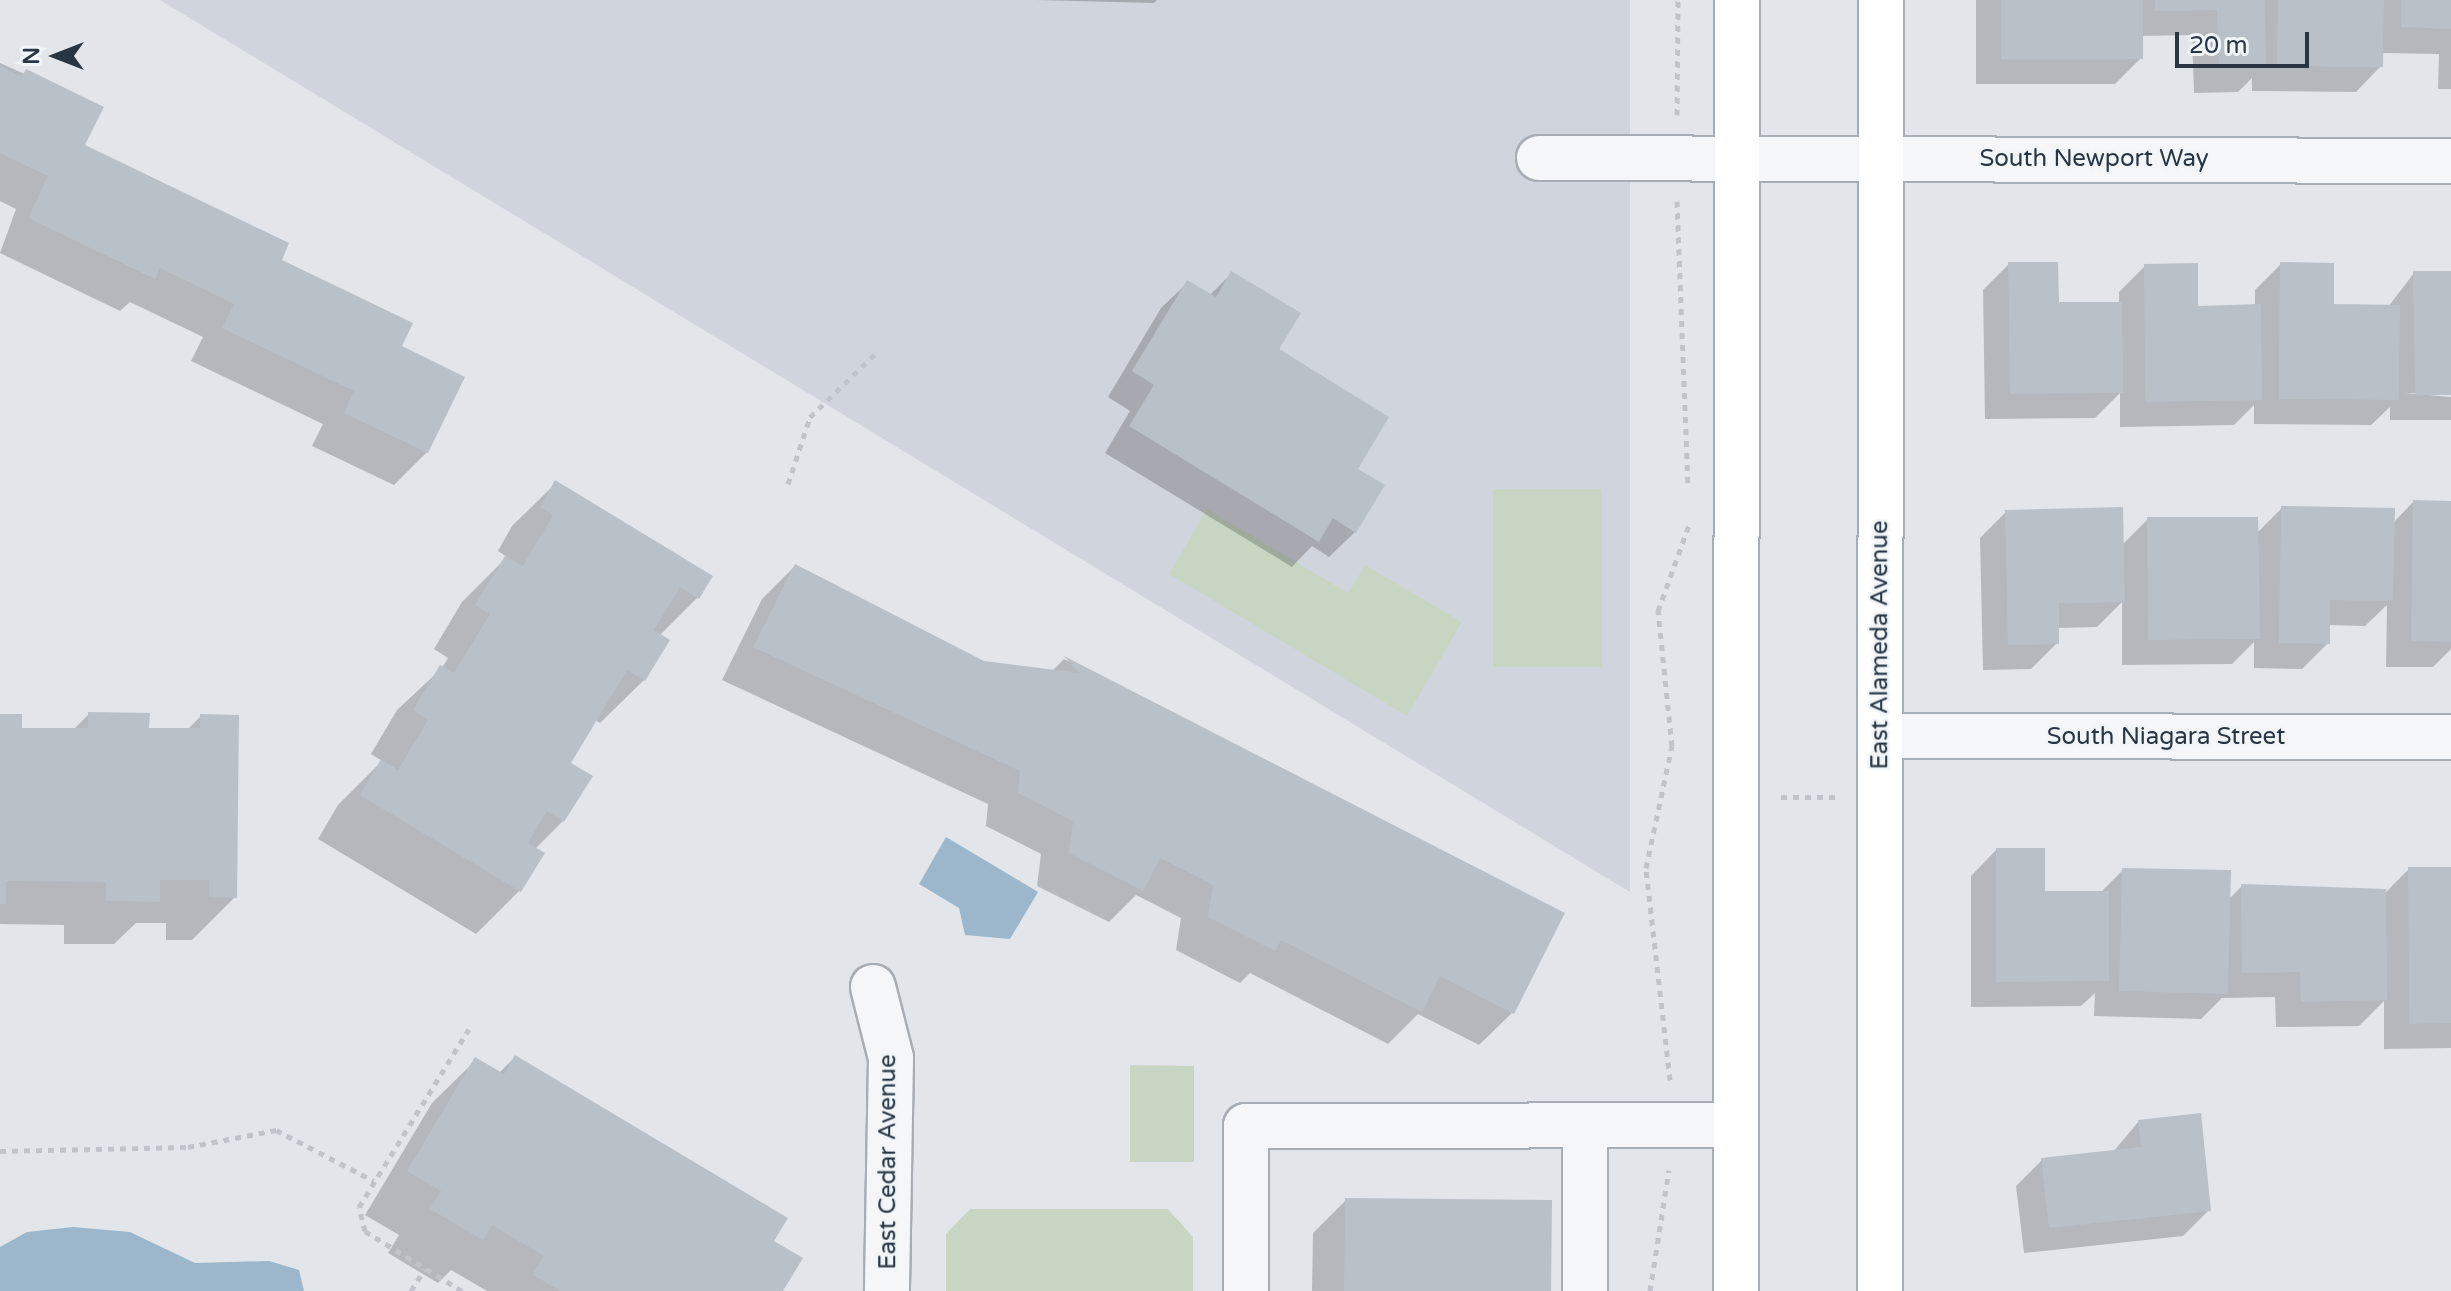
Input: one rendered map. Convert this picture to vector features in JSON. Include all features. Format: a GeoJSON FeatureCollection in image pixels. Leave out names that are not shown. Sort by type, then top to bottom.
{"type":"FeatureCollection","features":[{"type":"Feature","properties":{"kind":"main road"},"geometry":{"type":"LineString","coordinates":[[1736,1291],[1737,0]]}},
{"type":"Feature","properties":{"kind":"main road","name":"East Alameda Avenue"},"geometry":{"type":"LineString","coordinates":[[1880,1291],[1881,0]]}},
{"type":"Feature","properties":{"kind":"street","name":"South Newport Way"},"geometry":{"type":"LineString","coordinates":[[1539,158],[2451,161]]}},
{"type":"Feature","properties":{"kind":"street","name":"South Niagara Street"},"geometry":{"type":"LineString","coordinates":[[1880,736],[2451,737]]}},
{"type":"Feature","properties":{"kind":"street","name":"East Cedar Avenue"},"geometry":{"type":"LineString","coordinates":[[873,987],[891,1058],[887,1291]]}},
{"type":"Feature","properties":{"kind":"street"},"geometry":{"type":"LineString","coordinates":[[1246,1291],[1246,1126],[1736,1125]]}},
{"type":"Feature","properties":{"kind":"street"},"geometry":{"type":"LineString","coordinates":[[1585,1127],[1585,1291]]}},
{"type":"Feature","properties":{"kind":"path"},"geometry":{"type":"LineString","coordinates":[[1678,0],[1677,158],[1688,492]]}},
{"type":"Feature","properties":{"kind":"path"},"geometry":{"type":"LineString","coordinates":[[788,484],[810,417],[875,354]]}},
{"type":"Feature","properties":{"kind":"path"},"geometry":{"type":"LineString","coordinates":[[1650,1291],[1670,1184],[1664,1125],[1670,1079],[1646,868],[1672,746],[1658,611],[1689,507]]}},
{"type":"Feature","properties":{"kind":"path"},"geometry":{"type":"LineString","coordinates":[[1768,797],[1842,797]]}},
{"type":"Feature","properties":{"kind":"path"},"geometry":{"type":"LineString","coordinates":[[462,1291],[361,1226],[359,1207],[469,1029]]}},
{"type":"Feature","properties":{"kind":"path"},"geometry":{"type":"LineString","coordinates":[[0,1151],[188,1147],[276,1130],[374,1181]]}},
{"type":"Feature","properties":{"kind":"path"},"geometry":{"type":"LineString","coordinates":[[411,1291],[425,1269]]}},
{"type":"Feature","properties":{"kind":"shaded area"},"geometry":{"type":"Polygon","coordinates":[[[160,0],[1630,0],[1630,892],[160,0]]]}},
{"type":"Feature","properties":{"kind":"green space"},"geometry":{"type":"Polygon","coordinates":[[[1493,489],[1602,489],[1602,667],[1493,667],[1493,489]]]}},
{"type":"Feature","properties":{"kind":"green space"},"geometry":{"type":"Polygon","coordinates":[[[1207,509],[1348,593],[1365,565],[1462,622],[1407,716],[1169,574],[1207,509]]]}},
{"type":"Feature","properties":{"kind":"green space"},"geometry":{"type":"Polygon","coordinates":[[[1130,1065],[1194,1066],[1194,1162],[1130,1162],[1130,1065]]]}},
{"type":"Feature","properties":{"kind":"green space"},"geometry":{"type":"Polygon","coordinates":[[[970,1209],[1168,1209],[1193,1237],[1193,1291],[946,1291],[946,1234],[970,1209]]]}},
{"type":"Feature","properties":{"kind":"water"},"geometry":{"type":"Polygon","coordinates":[[[946,837],[1038,892],[1010,939],[965,935],[959,908],[919,884],[946,837]]]}},
{"type":"Feature","properties":{"kind":"water"},"geometry":{"type":"Polygon","coordinates":[[[73,1227],[130,1232],[195,1263],[269,1261],[299,1270],[304,1291],[0,1291],[0,1247],[27,1232],[73,1227]]]}},
{"type":"Feature","properties":{"kind":"building"},"geometry":{"type":"Polygon","coordinates":[[[2001,0],[2143,0],[2143,59],[2001,59],[2001,0]]]}},
{"type":"Feature","properties":{"kind":"building"},"geometry":{"type":"Polygon","coordinates":[[[2155,0],[2265,0],[2266,67],[2219,68],[2217,10],[2155,11],[2155,0]]]}},
{"type":"Feature","properties":{"kind":"building"},"geometry":{"type":"Polygon","coordinates":[[[2278,0],[2384,0],[2383,67],[2277,66],[2278,0]]]}},
{"type":"Feature","properties":{"kind":"building"},"geometry":{"type":"Polygon","coordinates":[[[2401,0],[2451,0],[2451,29],[2401,27],[2401,0]]]}},
{"type":"Feature","properties":{"kind":"building"},"geometry":{"type":"Polygon","coordinates":[[[0,66],[22,77],[26,69],[104,107],[85,145],[289,243],[282,260],[413,323],[402,346],[465,377],[428,453],[344,413],[354,391],[222,328],[234,304],[160,268],[155,279],[28,218],[48,176],[0,153],[0,66]]]}},
{"type":"Feature","properties":{"kind":"building"},"geometry":{"type":"Polygon","coordinates":[[[2008,262],[2058,262],[2059,302],[2122,302],[2123,393],[2010,394],[2008,262]]]}},
{"type":"Feature","properties":{"kind":"building"},"geometry":{"type":"Polygon","coordinates":[[[2280,262],[2334,263],[2334,304],[2400,305],[2399,400],[2279,399],[2280,262]]]}},
{"type":"Feature","properties":{"kind":"building"},"geometry":{"type":"Polygon","coordinates":[[[2198,263],[2198,306],[2261,304],[2262,400],[2145,402],[2144,264],[2198,263]]]}},
{"type":"Feature","properties":{"kind":"building"},"geometry":{"type":"Polygon","coordinates":[[[1231,271],[1301,313],[1279,349],[1389,417],[1358,469],[1385,485],[1356,533],[1333,518],[1319,542],[1129,426],[1154,385],[1132,371],[1187,280],[1216,297],[1231,271]]]}},
{"type":"Feature","properties":{"kind":"building"},"geometry":{"type":"Polygon","coordinates":[[[2413,271],[2451,271],[2451,395],[2415,395],[2413,271]]]}},
{"type":"Feature","properties":{"kind":"building"},"geometry":{"type":"Polygon","coordinates":[[[555,480],[713,576],[699,599],[680,587],[654,630],[670,640],[645,681],[627,670],[571,763],[593,776],[564,822],[547,811],[528,843],[545,853],[521,892],[360,795],[381,759],[398,770],[428,720],[413,710],[440,665],[454,673],[490,614],[475,605],[505,556],[523,566],[553,515],[540,507],[555,480]]]}},
{"type":"Feature","properties":{"kind":"building"},"geometry":{"type":"Polygon","coordinates":[[[2413,500],[2451,501],[2451,642],[2411,641],[2413,500]]]}},
{"type":"Feature","properties":{"kind":"building"},"geometry":{"type":"Polygon","coordinates":[[[2281,506],[2395,508],[2393,601],[2330,600],[2330,644],[2279,643],[2281,506]]]}},
{"type":"Feature","properties":{"kind":"building"},"geometry":{"type":"Polygon","coordinates":[[[2123,507],[2125,602],[2059,603],[2059,644],[2008,645],[2005,510],[2123,507]]]}},
{"type":"Feature","properties":{"kind":"building"},"geometry":{"type":"Polygon","coordinates":[[[2147,517],[2258,517],[2260,639],[2148,640],[2147,517]]]}},
{"type":"Feature","properties":{"kind":"building"},"geometry":{"type":"Polygon","coordinates":[[[795,564],[984,661],[1079,673],[1064,656],[1565,913],[1514,1014],[1440,976],[1422,1012],[1281,940],[1275,951],[1208,917],[1213,885],[1160,858],[1143,891],[1069,853],[1073,821],[1018,793],[1020,771],[753,647],[795,564]]]}},
{"type":"Feature","properties":{"kind":"building"},"geometry":{"type":"Polygon","coordinates":[[[88,712],[150,713],[149,728],[200,728],[200,714],[239,715],[237,898],[209,897],[209,880],[160,880],[160,902],[106,901],[106,882],[6,881],[6,904],[0,904],[0,714],[22,714],[22,728],[88,728],[88,712]]]}},
{"type":"Feature","properties":{"kind":"building"},"geometry":{"type":"Polygon","coordinates":[[[1996,848],[2045,848],[2045,891],[2109,891],[2109,981],[1996,982],[1996,848]]]}},
{"type":"Feature","properties":{"kind":"building"},"geometry":{"type":"Polygon","coordinates":[[[2408,867],[2451,867],[2451,1023],[2409,1024],[2408,867]]]}},
{"type":"Feature","properties":{"kind":"building"},"geometry":{"type":"Polygon","coordinates":[[[2122,868],[2231,870],[2228,994],[2119,991],[2122,868]]]}},
{"type":"Feature","properties":{"kind":"building"},"geometry":{"type":"Polygon","coordinates":[[[2241,884],[2386,889],[2387,1000],[2301,1002],[2300,972],[2242,973],[2241,884]]]}},
{"type":"Feature","properties":{"kind":"building"},"geometry":{"type":"Polygon","coordinates":[[[515,1055],[788,1218],[774,1241],[803,1258],[783,1291],[560,1291],[532,1274],[544,1256],[492,1225],[483,1240],[430,1209],[441,1191],[407,1171],[475,1057],[504,1074],[515,1055]]]}},
{"type":"Feature","properties":{"kind":"building"},"geometry":{"type":"Polygon","coordinates":[[[2201,1113],[2211,1211],[2049,1228],[2041,1158],[2141,1147],[2138,1120],[2201,1113]]]}},
{"type":"Feature","properties":{"kind":"building"},"geometry":{"type":"Polygon","coordinates":[[[1345,1198],[1552,1200],[1551,1291],[1344,1291],[1345,1198]]]}}]}
